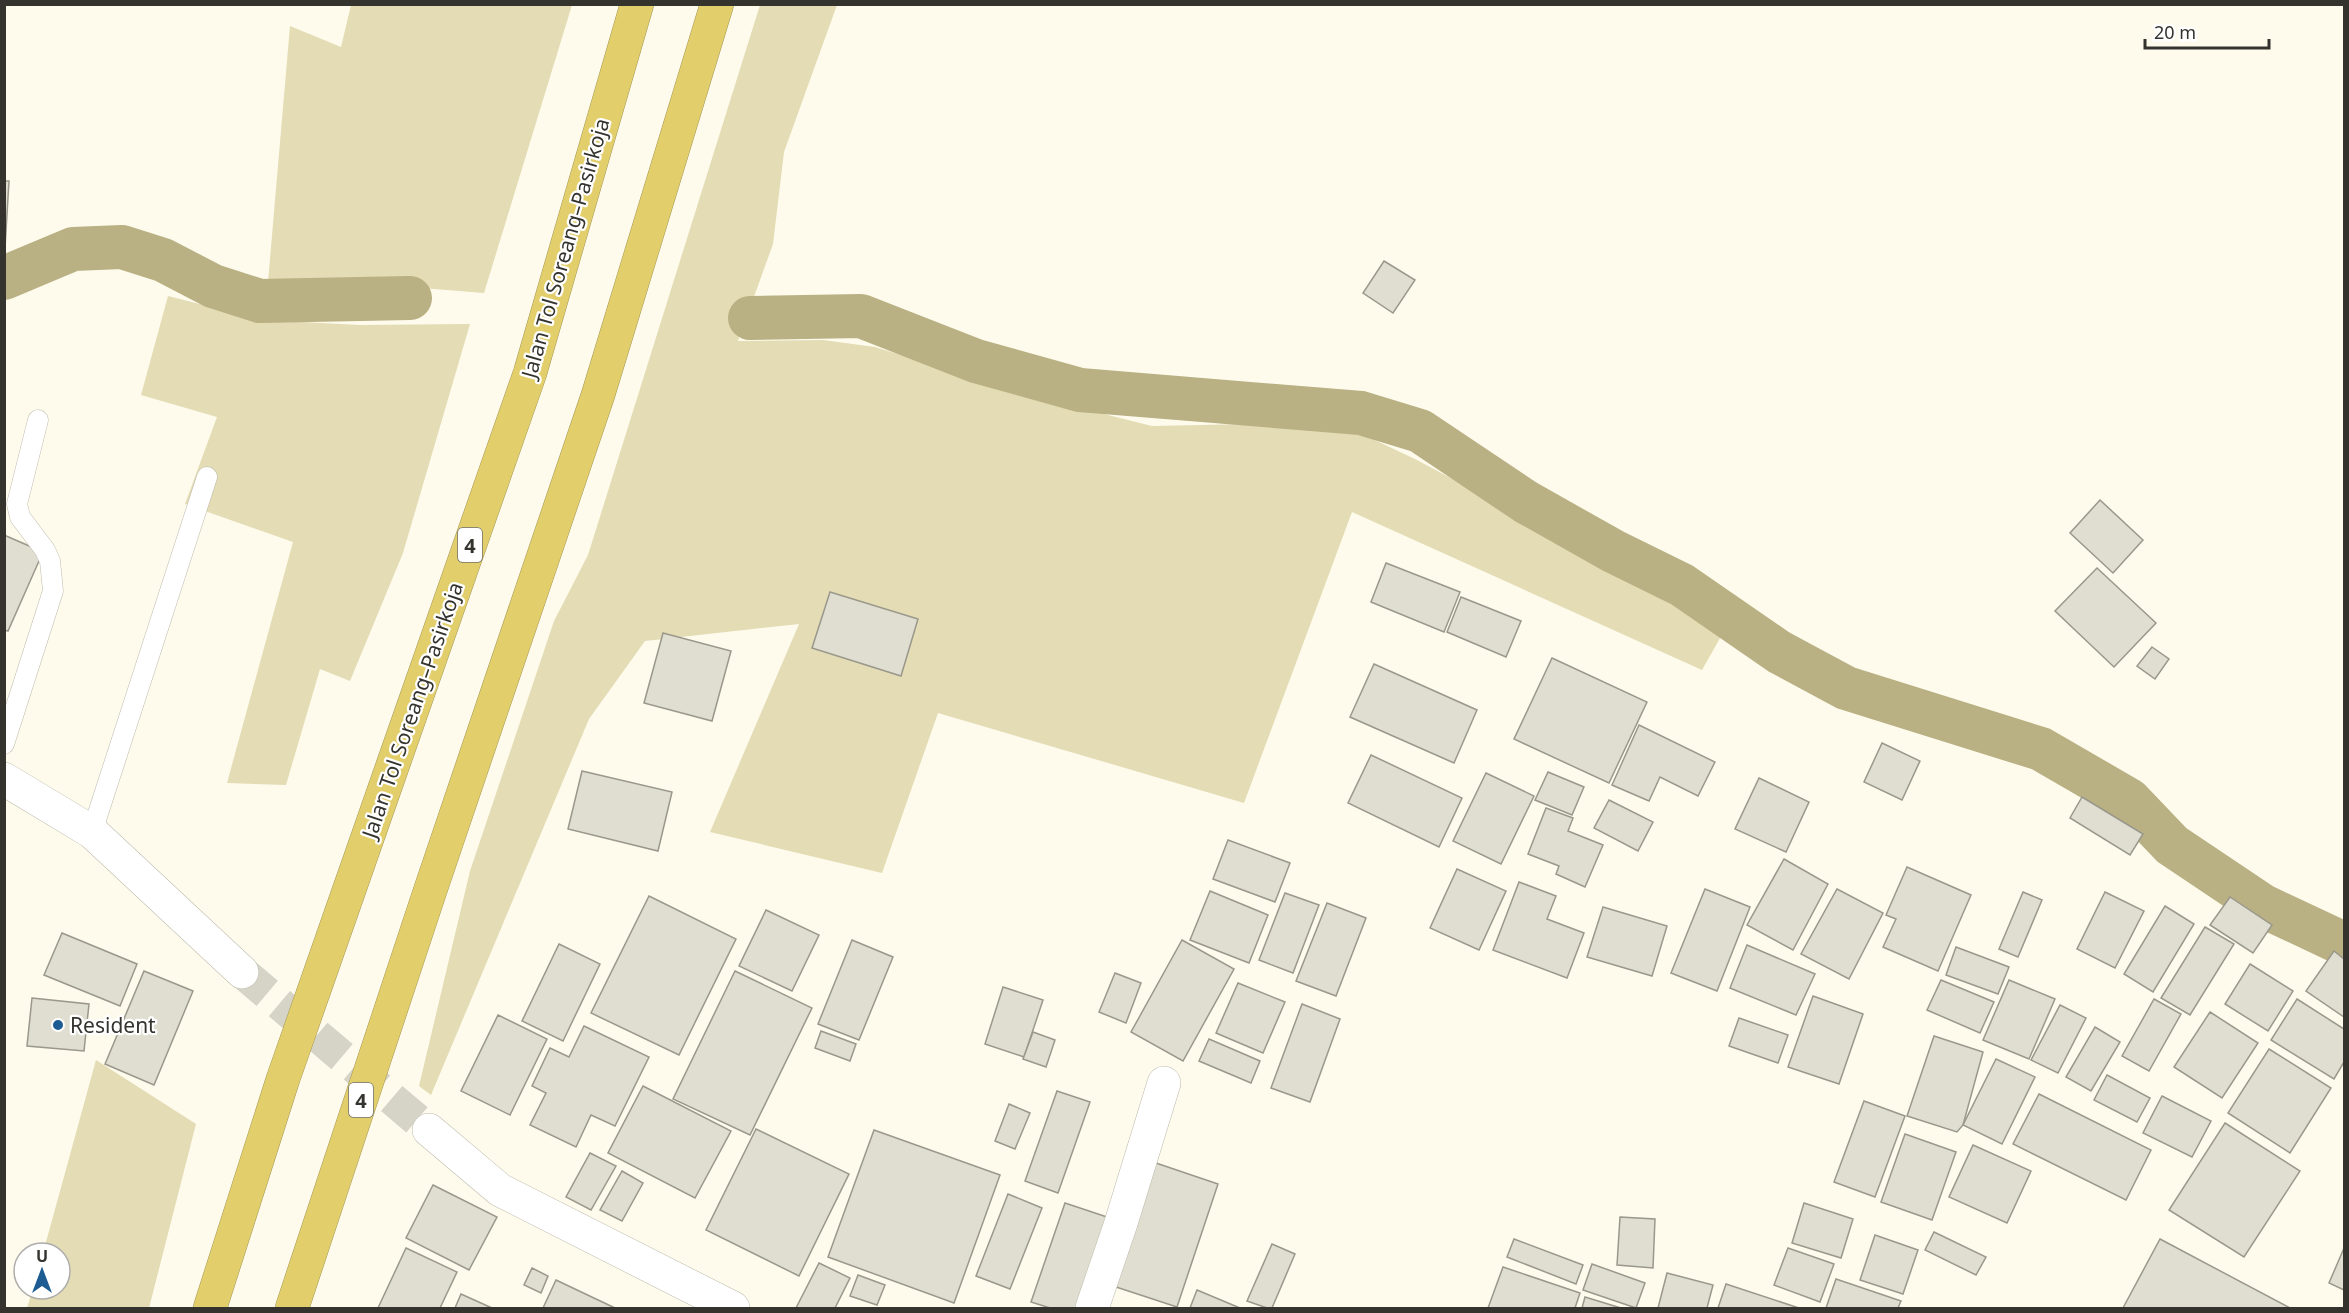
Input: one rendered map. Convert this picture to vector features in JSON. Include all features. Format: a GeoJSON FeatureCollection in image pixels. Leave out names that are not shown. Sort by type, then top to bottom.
{"type":"FeatureCollection","features":[{"type":"Feature","properties":{"kind":"highway","name":"Jalan Tol Soreang–Pasirkoja"},"geometry":{"type":"LineString","coordinates":[[210,1308],[283,1079],[530,373],[637,4]]}},
{"type":"Feature","properties":{"kind":"highway","name":"4"},"geometry":{"type":"LineString","coordinates":[[292,1308],[598,395],[717,4]]}},
{"type":"Feature","properties":{"kind":"street"},"geometry":{"type":"LineString","coordinates":[[4,779],[92,831],[242,972]]}},
{"type":"Feature","properties":{"kind":"street"},"geometry":{"type":"LineString","coordinates":[[1092,1308],[1164,1083]]}},
{"type":"Feature","properties":{"kind":"street"},"geometry":{"type":"LineString","coordinates":[[429,1130],[500,1190],[733,1308]]}},
{"type":"Feature","properties":{"kind":"lane"},"geometry":{"type":"LineString","coordinates":[[4,744],[53,591],[50,561],[45,550],[20,517],[17,504],[38,420]]}},
{"type":"Feature","properties":{"kind":"lane"},"geometry":{"type":"LineString","coordinates":[[92,831],[207,477]]}},
{"type":"Feature","properties":{"kind":"shaded area"},"geometry":{"type":"Polygon","coordinates":[[[351,5],[572,5],[484,293],[384,285],[268,282],[290,26],[341,47],[351,5]]]}},
{"type":"Feature","properties":{"kind":"shaded area"},"geometry":{"type":"Polygon","coordinates":[[[760,5],[837,5],[784,152],[773,244],[738,341],[823,340],[875,347],[1044,399],[1152,426],[1248,424],[1362,434],[1417,460],[1527,519],[1724,631],[1702,670],[1352,512],[1244,803],[938,713],[882,873],[710,832],[799,624],[645,641],[589,719],[431,1095],[419,1086],[470,871],[554,621],[588,555],[760,5]]]}},
{"type":"Feature","properties":{"kind":"shaded area"},"geometry":{"type":"Polygon","coordinates":[[[168,296],[263,320],[360,325],[470,324],[403,553],[350,681],[320,669],[286,785],[227,783],[293,542],[185,504],[217,417],[141,395],[168,296]]]}},
{"type":"Feature","properties":{"kind":"shaded area"},"geometry":{"type":"Polygon","coordinates":[[[96,1060],[196,1124],[149,1308],[27,1308],[29,1301],[72,1301],[72,1241],[46,1241],[96,1060]]]}},
{"type":"Feature","properties":{"kind":"building"},"geometry":{"type":"Polygon","coordinates":[[[4,181],[9,181],[5,248],[4,248],[4,181]]]}},
{"type":"Feature","properties":{"kind":"building"},"geometry":{"type":"Polygon","coordinates":[[[1384,261],[1415,280],[1393,313],[1363,293],[1384,261]]]}},
{"type":"Feature","properties":{"kind":"building"},"geometry":{"type":"Polygon","coordinates":[[[2100,500],[2143,540],[2113,573],[2070,533],[2100,500]]]}},
{"type":"Feature","properties":{"kind":"building"},"geometry":{"type":"Polygon","coordinates":[[[4,535],[43,552],[8,631],[4,630],[4,535]]]}},
{"type":"Feature","properties":{"kind":"building"},"geometry":{"type":"Polygon","coordinates":[[[1386,563],[1460,592],[1444,632],[1371,602],[1386,563]]]}},
{"type":"Feature","properties":{"kind":"building"},"geometry":{"type":"Polygon","coordinates":[[[2097,568],[2156,623],[2114,667],[2055,611],[2097,568]]]}},
{"type":"Feature","properties":{"kind":"building"},"geometry":{"type":"Polygon","coordinates":[[[830,592],[918,619],[901,676],[812,648],[830,592]]]}},
{"type":"Feature","properties":{"kind":"building"},"geometry":{"type":"Polygon","coordinates":[[[1461,597],[1521,621],[1506,657],[1447,632],[1461,597]]]}},
{"type":"Feature","properties":{"kind":"building"},"geometry":{"type":"Polygon","coordinates":[[[663,633],[731,651],[712,721],[644,703],[663,633]]]}},
{"type":"Feature","properties":{"kind":"building"},"geometry":{"type":"Polygon","coordinates":[[[2152,647],[2169,659],[2155,679],[2137,666],[2152,647]]]}},
{"type":"Feature","properties":{"kind":"building"},"geometry":{"type":"Polygon","coordinates":[[[1552,658],[1647,702],[1609,783],[1514,739],[1552,658]]]}},
{"type":"Feature","properties":{"kind":"building"},"geometry":{"type":"Polygon","coordinates":[[[1374,664],[1477,710],[1454,763],[1350,717],[1374,664]]]}},
{"type":"Feature","properties":{"kind":"building"},"geometry":{"type":"Polygon","coordinates":[[[1639,725],[1715,762],[1698,796],[1660,777],[1649,801],[1612,785],[1639,725]]]}},
{"type":"Feature","properties":{"kind":"building"},"geometry":{"type":"Polygon","coordinates":[[[1882,743],[1920,761],[1902,800],[1864,782],[1882,743]]]}},
{"type":"Feature","properties":{"kind":"building"},"geometry":{"type":"Polygon","coordinates":[[[1371,755],[1462,798],[1439,847],[1348,803],[1371,755]]]}},
{"type":"Feature","properties":{"kind":"building"},"geometry":{"type":"Polygon","coordinates":[[[582,771],[672,792],[658,851],[568,829],[582,771]]]}},
{"type":"Feature","properties":{"kind":"building"},"geometry":{"type":"Polygon","coordinates":[[[1548,772],[1584,787],[1572,815],[1535,800],[1548,772]]]}},
{"type":"Feature","properties":{"kind":"building"},"geometry":{"type":"Polygon","coordinates":[[[1486,773],[1534,796],[1501,864],[1453,841],[1486,773]]]}},
{"type":"Feature","properties":{"kind":"building"},"geometry":{"type":"Polygon","coordinates":[[[1759,778],[1809,802],[1786,852],[1735,829],[1759,778]]]}},
{"type":"Feature","properties":{"kind":"building"},"geometry":{"type":"Polygon","coordinates":[[[2082,797],[2143,834],[2130,855],[2070,818],[2082,797]]]}},
{"type":"Feature","properties":{"kind":"building"},"geometry":{"type":"Polygon","coordinates":[[[1609,800],[1653,822],[1638,851],[1594,828],[1609,800]]]}},
{"type":"Feature","properties":{"kind":"building"},"geometry":{"type":"Polygon","coordinates":[[[1546,808],[1573,818],[1568,831],[1603,845],[1585,887],[1556,874],[1559,866],[1528,854],[1546,808]]]}},
{"type":"Feature","properties":{"kind":"building"},"geometry":{"type":"Polygon","coordinates":[[[1228,840],[1290,863],[1275,902],[1213,879],[1228,840]]]}},
{"type":"Feature","properties":{"kind":"building"},"geometry":{"type":"Polygon","coordinates":[[[1784,859],[1828,884],[1793,950],[1747,925],[1784,859]]]}},
{"type":"Feature","properties":{"kind":"building"},"geometry":{"type":"Polygon","coordinates":[[[1907,867],[1971,895],[1938,971],[1883,947],[1896,919],[1886,915],[1907,867]]]}},
{"type":"Feature","properties":{"kind":"building"},"geometry":{"type":"Polygon","coordinates":[[[1457,869],[1506,891],[1479,950],[1430,928],[1457,869]]]}},
{"type":"Feature","properties":{"kind":"building"},"geometry":{"type":"Polygon","coordinates":[[[1519,882],[1556,896],[1547,919],[1584,933],[1567,978],[1493,950],[1519,882]]]}},
{"type":"Feature","properties":{"kind":"building"},"geometry":{"type":"Polygon","coordinates":[[[1705,889],[1750,907],[1717,991],[1671,973],[1705,889]]]}},
{"type":"Feature","properties":{"kind":"building"},"geometry":{"type":"Polygon","coordinates":[[[1837,889],[1883,913],[1849,979],[1801,954],[1837,889]]]}},
{"type":"Feature","properties":{"kind":"building"},"geometry":{"type":"Polygon","coordinates":[[[1210,891],[1268,915],[1249,963],[1190,940],[1210,891]]]}},
{"type":"Feature","properties":{"kind":"building"},"geometry":{"type":"Polygon","coordinates":[[[2023,892],[2042,900],[2018,957],[1999,949],[2023,892]]]}},
{"type":"Feature","properties":{"kind":"building"},"geometry":{"type":"Polygon","coordinates":[[[2105,892],[2144,911],[2115,968],[2077,949],[2105,892]]]}},
{"type":"Feature","properties":{"kind":"building"},"geometry":{"type":"Polygon","coordinates":[[[1285,893],[1319,905],[1293,973],[1259,960],[1285,893]]]}},
{"type":"Feature","properties":{"kind":"building"},"geometry":{"type":"Polygon","coordinates":[[[649,896],[736,939],[679,1055],[591,1013],[649,896]]]}},
{"type":"Feature","properties":{"kind":"building"},"geometry":{"type":"Polygon","coordinates":[[[2230,897],[2272,925],[2253,953],[2210,925],[2230,897]]]}},
{"type":"Feature","properties":{"kind":"building"},"geometry":{"type":"Polygon","coordinates":[[[1327,903],[1366,918],[1336,996],[1296,981],[1327,903]]]}},
{"type":"Feature","properties":{"kind":"building"},"geometry":{"type":"Polygon","coordinates":[[[2165,906],[2194,924],[2153,992],[2124,974],[2165,906]]]}},
{"type":"Feature","properties":{"kind":"building"},"geometry":{"type":"Polygon","coordinates":[[[1603,907],[1667,926],[1652,976],[1587,957],[1603,907]]]}},
{"type":"Feature","properties":{"kind":"building"},"geometry":{"type":"Polygon","coordinates":[[[766,910],[819,935],[792,991],[739,966],[766,910]]]}},
{"type":"Feature","properties":{"kind":"building"},"geometry":{"type":"Polygon","coordinates":[[[2205,927],[2234,944],[2190,1015],[2161,998],[2205,927]]]}},
{"type":"Feature","properties":{"kind":"building"},"geometry":{"type":"Polygon","coordinates":[[[62,933],[137,964],[120,1006],[44,975],[62,933]]]}},
{"type":"Feature","properties":{"kind":"building"},"geometry":{"type":"Polygon","coordinates":[[[852,940],[893,957],[859,1040],[818,1024],[852,940]]]}},
{"type":"Feature","properties":{"kind":"building"},"geometry":{"type":"Polygon","coordinates":[[[1182,940],[1234,969],[1183,1061],[1131,1032],[1182,940]]]}},
{"type":"Feature","properties":{"kind":"building"},"geometry":{"type":"Polygon","coordinates":[[[559,944],[600,964],[563,1041],[522,1021],[559,944]]]}},
{"type":"Feature","properties":{"kind":"building"},"geometry":{"type":"Polygon","coordinates":[[[1747,945],[1815,974],[1796,1015],[1730,988],[1747,945]]]}},
{"type":"Feature","properties":{"kind":"building"},"geometry":{"type":"Polygon","coordinates":[[[1956,947],[2009,967],[1998,994],[1946,975],[1956,947]]]}},
{"type":"Feature","properties":{"kind":"building"},"geometry":{"type":"Polygon","coordinates":[[[2334,951],[2344,959],[2344,1017],[2306,991],[2334,951]]]}},
{"type":"Feature","properties":{"kind":"building"},"geometry":{"type":"Polygon","coordinates":[[[2250,964],[2293,991],[2268,1031],[2225,1004],[2250,964]]]}},
{"type":"Feature","properties":{"kind":"building"},"geometry":{"type":"Polygon","coordinates":[[[144,971],[193,991],[154,1085],[105,1064],[144,971]]]}},
{"type":"Feature","properties":{"kind":"building"},"geometry":{"type":"Polygon","coordinates":[[[735,971],[812,1008],[750,1135],[673,1099],[735,971]]]}},
{"type":"Feature","properties":{"kind":"building"},"geometry":{"type":"Polygon","coordinates":[[[1115,973],[1141,983],[1126,1023],[1099,1012],[1115,973]]]}},
{"type":"Feature","properties":{"kind":"building"},"geometry":{"type":"Polygon","coordinates":[[[1941,980],[1994,1002],[1980,1033],[1927,1010],[1941,980]]]}},
{"type":"Feature","properties":{"kind":"building"},"geometry":{"type":"Polygon","coordinates":[[[2009,980],[2055,999],[2029,1059],[1983,1040],[2009,980]]]}},
{"type":"Feature","properties":{"kind":"building"},"geometry":{"type":"Polygon","coordinates":[[[1238,983],[1285,1002],[1263,1053],[1216,1033],[1238,983]]]}},
{"type":"Feature","properties":{"kind":"building"},"geometry":{"type":"Polygon","coordinates":[[[1003,987],[1043,1000],[1024,1057],[985,1044],[1003,987]]]}},
{"type":"Feature","properties":{"kind":"building"},"geometry":{"type":"Polygon","coordinates":[[[1813,996],[1863,1014],[1839,1084],[1788,1067],[1813,996]]]}},
{"type":"Feature","properties":{"kind":"building","name":"Resident"},"geometry":{"type":"Polygon","coordinates":[[[32,998],[89,1004],[84,1051],[27,1046],[32,998]]]}},
{"type":"Feature","properties":{"kind":"building"},"geometry":{"type":"Polygon","coordinates":[[[2154,999],[2181,1014],[2149,1071],[2122,1056],[2154,999]]]}},
{"type":"Feature","properties":{"kind":"building"},"geometry":{"type":"Polygon","coordinates":[[[2297,999],[2344,1029],[2344,1062],[2334,1079],[2271,1040],[2297,999]]]}},
{"type":"Feature","properties":{"kind":"building"},"geometry":{"type":"Polygon","coordinates":[[[1302,1004],[1340,1019],[1310,1102],[1271,1088],[1302,1004]]]}},
{"type":"Feature","properties":{"kind":"building"},"geometry":{"type":"Polygon","coordinates":[[[2060,1005],[2086,1018],[2058,1073],[2031,1060],[2060,1005]]]}},
{"type":"Feature","properties":{"kind":"building"},"geometry":{"type":"Polygon","coordinates":[[[2210,1012],[2258,1043],[2222,1098],[2174,1067],[2210,1012]]]}},
{"type":"Feature","properties":{"kind":"building"},"geometry":{"type":"Polygon","coordinates":[[[498,1015],[547,1039],[510,1115],[461,1091],[498,1015]]]}},
{"type":"Feature","properties":{"kind":"building"},"geometry":{"type":"Polygon","coordinates":[[[1739,1018],[1788,1035],[1778,1063],[1729,1046],[1739,1018]]]}},
{"type":"Feature","properties":{"kind":"building"},"geometry":{"type":"Polygon","coordinates":[[[584,1026],[649,1057],[615,1126],[591,1115],[576,1147],[530,1125],[546,1093],[532,1086],[550,1048],[569,1057],[584,1026]]]}},
{"type":"Feature","properties":{"kind":"building"},"geometry":{"type":"Polygon","coordinates":[[[2095,1027],[2120,1042],[2091,1091],[2066,1077],[2095,1027]]]}},
{"type":"Feature","properties":{"kind":"building"},"geometry":{"type":"Polygon","coordinates":[[[821,1031],[856,1044],[850,1061],[815,1048],[821,1031]]]}},
{"type":"Feature","properties":{"kind":"building"},"geometry":{"type":"Polygon","coordinates":[[[1033,1032],[1055,1040],[1046,1067],[1023,1059],[1033,1032]]]}},
{"type":"Feature","properties":{"kind":"building"},"geometry":{"type":"Polygon","coordinates":[[[1934,1036],[1983,1052],[1963,1125],[1957,1132],[1907,1116],[1934,1036]]]}},
{"type":"Feature","properties":{"kind":"building"},"geometry":{"type":"Polygon","coordinates":[[[1209,1039],[1260,1061],[1251,1083],[1199,1061],[1209,1039]]]}},
{"type":"Feature","properties":{"kind":"building"},"geometry":{"type":"Polygon","coordinates":[[[2269,1049],[2331,1088],[2290,1153],[2228,1113],[2269,1049]]]}},
{"type":"Feature","properties":{"kind":"building"},"geometry":{"type":"Polygon","coordinates":[[[1996,1059],[2035,1077],[2002,1144],[1963,1125],[1996,1059]]]}},
{"type":"Feature","properties":{"kind":"building"},"geometry":{"type":"Polygon","coordinates":[[[2107,1075],[2150,1098],[2137,1122],[2094,1100],[2107,1075]]]}},
{"type":"Feature","properties":{"kind":"building"},"geometry":{"type":"Polygon","coordinates":[[[643,1086],[731,1131],[695,1198],[608,1153],[643,1086]]]}},
{"type":"Feature","properties":{"kind":"building"},"geometry":{"type":"Polygon","coordinates":[[[1057,1091],[1090,1102],[1058,1193],[1025,1181],[1057,1091]]]}},
{"type":"Feature","properties":{"kind":"building"},"geometry":{"type":"Polygon","coordinates":[[[2039,1094],[2151,1150],[2126,1200],[2013,1144],[2039,1094]]]}},
{"type":"Feature","properties":{"kind":"building"},"geometry":{"type":"Polygon","coordinates":[[[2162,1096],[2211,1121],[2192,1157],[2143,1133],[2162,1096]]]}},
{"type":"Feature","properties":{"kind":"building"},"geometry":{"type":"Polygon","coordinates":[[[1864,1101],[1905,1116],[1875,1197],[1834,1182],[1864,1101]]]}},
{"type":"Feature","properties":{"kind":"building"},"geometry":{"type":"Polygon","coordinates":[[[1009,1104],[1030,1113],[1015,1149],[995,1141],[1009,1104]]]}},
{"type":"Feature","properties":{"kind":"building"},"geometry":{"type":"Polygon","coordinates":[[[2225,1123],[2300,1171],[2244,1257],[2169,1210],[2225,1123]]]}},
{"type":"Feature","properties":{"kind":"building"},"geometry":{"type":"Polygon","coordinates":[[[756,1129],[849,1174],[799,1276],[706,1230],[756,1129]]]}},
{"type":"Feature","properties":{"kind":"building"},"geometry":{"type":"Polygon","coordinates":[[[874,1130],[1000,1175],[954,1303],[828,1257],[874,1130]]]}},
{"type":"Feature","properties":{"kind":"building"},"geometry":{"type":"Polygon","coordinates":[[[1905,1134],[1956,1152],[1932,1220],[1881,1202],[1905,1134]]]}},
{"type":"Feature","properties":{"kind":"building"},"geometry":{"type":"Polygon","coordinates":[[[1973,1145],[2031,1171],[2007,1223],[1949,1197],[1973,1145]]]}},
{"type":"Feature","properties":{"kind":"building"},"geometry":{"type":"Polygon","coordinates":[[[590,1153],[616,1166],[591,1210],[566,1197],[590,1153]]]}},
{"type":"Feature","properties":{"kind":"building"},"geometry":{"type":"Polygon","coordinates":[[[1153,1162],[1218,1184],[1177,1307],[1113,1286],[1153,1162]]]}},
{"type":"Feature","properties":{"kind":"building"},"geometry":{"type":"Polygon","coordinates":[[[622,1171],[643,1183],[622,1221],[600,1210],[622,1171]]]}},
{"type":"Feature","properties":{"kind":"building"},"geometry":{"type":"Polygon","coordinates":[[[433,1185],[497,1217],[469,1270],[406,1238],[433,1185]]]}},
{"type":"Feature","properties":{"kind":"building"},"geometry":{"type":"Polygon","coordinates":[[[1008,1194],[1042,1208],[1010,1289],[976,1276],[1008,1194]]]}},
{"type":"Feature","properties":{"kind":"building"},"geometry":{"type":"Polygon","coordinates":[[[1065,1203],[1113,1219],[1081,1308],[1050,1308],[1031,1302],[1065,1203]]]}},
{"type":"Feature","properties":{"kind":"building"},"geometry":{"type":"Polygon","coordinates":[[[1804,1203],[1853,1219],[1841,1258],[1792,1243],[1804,1203]]]}},
{"type":"Feature","properties":{"kind":"building"},"geometry":{"type":"Polygon","coordinates":[[[1620,1217],[1655,1219],[1653,1268],[1617,1265],[1620,1217]]]}},
{"type":"Feature","properties":{"kind":"building"},"geometry":{"type":"Polygon","coordinates":[[[1934,1232],[1986,1257],[1976,1275],[1925,1250],[1934,1232]]]}},
{"type":"Feature","properties":{"kind":"building"},"geometry":{"type":"Polygon","coordinates":[[[1875,1235],[1918,1250],[1903,1294],[1860,1280],[1875,1235]]]}},
{"type":"Feature","properties":{"kind":"building"},"geometry":{"type":"Polygon","coordinates":[[[1514,1239],[1583,1265],[1576,1284],[1507,1257],[1514,1239]]]}},
{"type":"Feature","properties":{"kind":"building"},"geometry":{"type":"Polygon","coordinates":[[[2160,1239],[2290,1308],[2123,1308],[2160,1239]]]}},
{"type":"Feature","properties":{"kind":"building"},"geometry":{"type":"Polygon","coordinates":[[[1272,1244],[1295,1254],[1272,1308],[1267,1308],[1247,1301],[1272,1244]]]}},
{"type":"Feature","properties":{"kind":"building"},"geometry":{"type":"Polygon","coordinates":[[[406,1248],[457,1272],[440,1308],[378,1308],[406,1248]]]}},
{"type":"Feature","properties":{"kind":"building"},"geometry":{"type":"Polygon","coordinates":[[[1788,1248],[1834,1264],[1820,1302],[1774,1285],[1788,1248]]]}},
{"type":"Feature","properties":{"kind":"building"},"geometry":{"type":"Polygon","coordinates":[[[2344,1248],[2344,1290],[2329,1283],[2344,1248]]]}},
{"type":"Feature","properties":{"kind":"building"},"geometry":{"type":"Polygon","coordinates":[[[819,1263],[850,1278],[835,1308],[796,1308],[819,1263]]]}},
{"type":"Feature","properties":{"kind":"building"},"geometry":{"type":"Polygon","coordinates":[[[1592,1264],[1645,1283],[1636,1308],[1583,1290],[1592,1264]]]}},
{"type":"Feature","properties":{"kind":"building"},"geometry":{"type":"Polygon","coordinates":[[[1503,1267],[1580,1293],[1575,1308],[1488,1308],[1503,1267]]]}},
{"type":"Feature","properties":{"kind":"building"},"geometry":{"type":"Polygon","coordinates":[[[532,1268],[548,1276],[541,1293],[524,1285],[532,1268]]]}},
{"type":"Feature","properties":{"kind":"building"},"geometry":{"type":"Polygon","coordinates":[[[1667,1273],[1713,1285],[1707,1308],[1658,1308],[1667,1273]]]}},
{"type":"Feature","properties":{"kind":"building"},"geometry":{"type":"Polygon","coordinates":[[[858,1275],[885,1285],[877,1305],[850,1296],[858,1275]]]}},
{"type":"Feature","properties":{"kind":"building"},"geometry":{"type":"Polygon","coordinates":[[[1836,1279],[1901,1301],[1898,1308],[1826,1308],[1836,1279]]]}},
{"type":"Feature","properties":{"kind":"building"},"geometry":{"type":"Polygon","coordinates":[[[556,1280],[615,1308],[543,1308],[556,1280]]]}},
{"type":"Feature","properties":{"kind":"building"},"geometry":{"type":"Polygon","coordinates":[[[1726,1284],[1799,1308],[1718,1308],[1726,1284]]]}},
{"type":"Feature","properties":{"kind":"building"},"geometry":{"type":"Polygon","coordinates":[[[1197,1290],[1240,1308],[1190,1308],[1197,1290]]]}},
{"type":"Feature","properties":{"kind":"building"},"geometry":{"type":"Polygon","coordinates":[[[461,1294],[492,1308],[455,1308],[461,1294]]]}},
{"type":"Feature","properties":{"kind":"building"},"geometry":{"type":"Polygon","coordinates":[[[1585,1297],[1621,1308],[1582,1308],[1585,1297]]]}},
{"type":"Feature","properties":{"kind":"waterway"},"geometry":{"type":"LineString","coordinates":[[4,278],[73,249],[122,247],[163,260],[213,286],[260,301],[410,298]]}},
{"type":"Feature","properties":{"kind":"waterway"},"geometry":{"type":"LineString","coordinates":[[750,318],[861,316],[976,361],[1080,390],[1361,413],[1420,431],[1526,502],[1613,551],[1682,585],[1779,652],[1846,688],[2041,749],[2129,800],[2172,845],[2263,906],[2344,944]]}},
{"type":"Feature","properties":{"kind":"tunnel"},"geometry":{"type":"LineString","coordinates":[[242,972],[429,1130]]}},
{"type":"Feature","properties":{"kind":"place","name":"Resident"},"geometry":{"type":"Point","coordinates":[58,1025]}}]}
